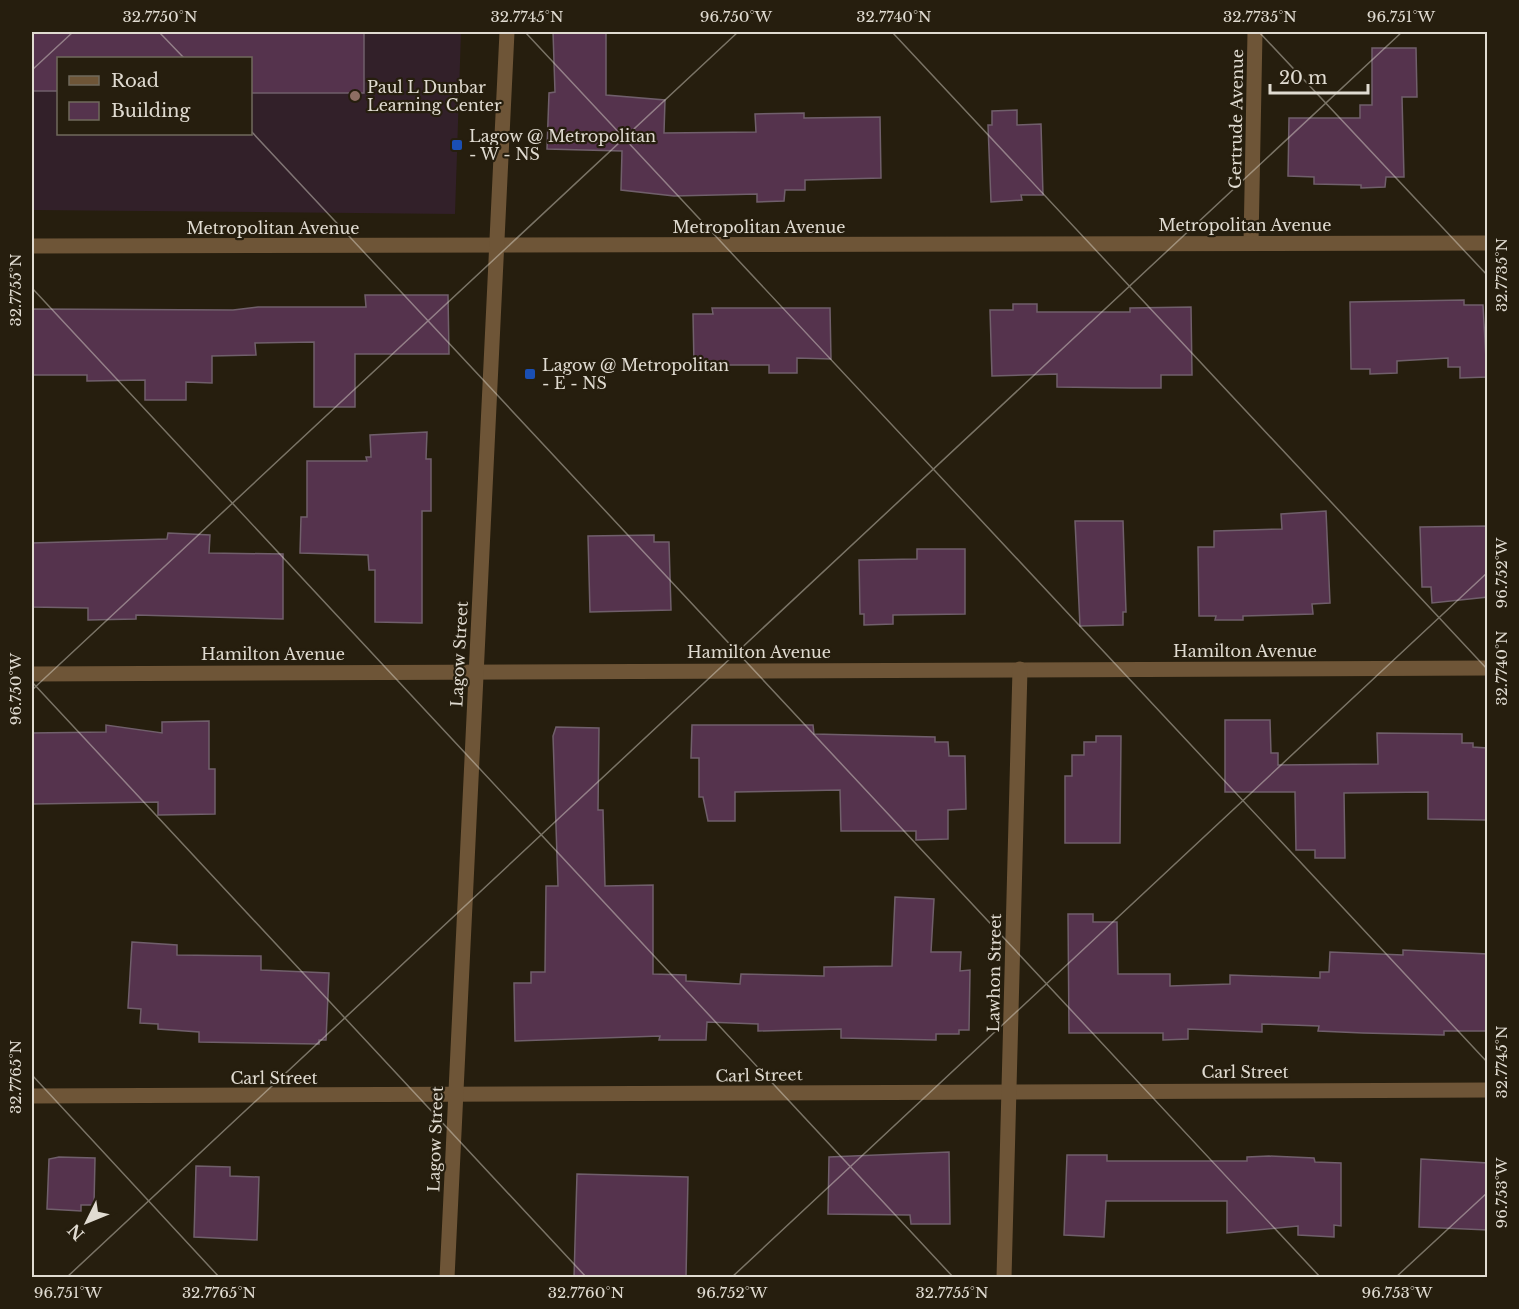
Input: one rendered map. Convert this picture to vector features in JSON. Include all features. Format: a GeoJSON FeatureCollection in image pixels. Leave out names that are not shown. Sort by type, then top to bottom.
{"type":"FeatureCollection","features":[{"type":"Feature","properties":{"kind":"street","name":"Lagow Street"},"geometry":{"type":"LineString","coordinates":[[447,1278],[507,32]]}},
{"type":"Feature","properties":{"kind":"street","name":"Gertrude Avenue"},"geometry":{"type":"LineString","coordinates":[[1251,243],[1255,32]]}},
{"type":"Feature","properties":{"kind":"street","name":"Metropolitan Avenue"},"geometry":{"type":"LineString","coordinates":[[32,246],[1488,243]]}},
{"type":"Feature","properties":{"kind":"street","name":"Hamilton Avenue"},"geometry":{"type":"LineString","coordinates":[[32,674],[1488,668]]}},
{"type":"Feature","properties":{"kind":"street","name":"Lawhon Street"},"geometry":{"type":"LineString","coordinates":[[1004,1278],[1020,669]]}},
{"type":"Feature","properties":{"kind":"street","name":"Carl Street"},"geometry":{"type":"LineString","coordinates":[[32,1096],[455,1096],[1009,1090],[1488,1090]]}},
{"type":"Feature","properties":{"kind":"shaded area","name":"Paul L Dunbar Learning Center"},"geometry":{"type":"Polygon","coordinates":[[[32,32],[461,32],[455,214],[32,210],[32,32]]]}},
{"type":"Feature","properties":{"kind":"building"},"geometry":{"type":"Polygon","coordinates":[[[32,32],[364,32],[364,93],[252,93],[252,57],[57,57],[57,91],[32,91],[32,32]]]}},
{"type":"Feature","properties":{"kind":"building"},"geometry":{"type":"Polygon","coordinates":[[[553,32],[606,32],[606,95],[665,100],[664,133],[756,132],[755,114],[804,113],[804,118],[880,117],[881,178],[805,180],[805,190],[785,190],[784,201],[757,202],[757,194],[674,196],[621,190],[622,151],[547,149],[549,93],[555,92],[553,32]]]}},
{"type":"Feature","properties":{"kind":"building"},"geometry":{"type":"Polygon","coordinates":[[[1372,48],[1416,48],[1417,97],[1402,97],[1404,177],[1386,177],[1385,187],[1361,188],[1361,185],[1314,184],[1314,177],[1288,176],[1289,118],[1360,118],[1360,105],[1372,105],[1372,48]]]}},
{"type":"Feature","properties":{"kind":"building"},"geometry":{"type":"Polygon","coordinates":[[[1017,110],[1017,125],[1041,124],[1043,195],[1021,195],[1022,200],[991,202],[988,125],[992,125],[992,111],[1017,110]]]}},
{"type":"Feature","properties":{"kind":"building"},"geometry":{"type":"Polygon","coordinates":[[[365,295],[448,295],[449,354],[355,354],[355,407],[314,407],[314,342],[255,343],[256,355],[212,356],[212,383],[186,382],[186,400],[145,400],[145,380],[87,381],[87,375],[32,375],[32,309],[233,310],[258,307],[366,307],[365,295]]]}},
{"type":"Feature","properties":{"kind":"building"},"geometry":{"type":"Polygon","coordinates":[[[1464,300],[1464,305],[1483,305],[1487,377],[1460,378],[1460,367],[1448,367],[1448,358],[1397,361],[1397,373],[1370,374],[1370,369],[1351,369],[1350,302],[1464,300]]]}},
{"type":"Feature","properties":{"kind":"building"},"geometry":{"type":"Polygon","coordinates":[[[1013,304],[1037,304],[1037,312],[1130,312],[1130,308],[1191,307],[1192,375],[1161,375],[1161,388],[1057,387],[1057,374],[992,376],[990,310],[1013,310],[1013,304]]]}},
{"type":"Feature","properties":{"kind":"building"},"geometry":{"type":"Polygon","coordinates":[[[712,308],[830,308],[831,359],[797,358],[797,373],[769,373],[769,365],[694,365],[693,314],[713,314],[712,308]]]}},
{"type":"Feature","properties":{"kind":"building"},"geometry":{"type":"Polygon","coordinates":[[[427,432],[426,459],[431,459],[431,511],[422,511],[422,623],[375,622],[375,570],[369,570],[368,555],[300,553],[301,517],[307,517],[307,461],[367,461],[366,457],[371,457],[370,435],[427,432]]]}},
{"type":"Feature","properties":{"kind":"building"},"geometry":{"type":"Polygon","coordinates":[[[1326,511],[1330,603],[1312,604],[1313,614],[1243,616],[1243,620],[1215,620],[1216,616],[1199,616],[1198,547],[1214,547],[1214,531],[1282,529],[1281,514],[1326,511]]]}},
{"type":"Feature","properties":{"kind":"building"},"geometry":{"type":"Polygon","coordinates":[[[1075,521],[1123,521],[1126,612],[1123,612],[1123,625],[1080,626],[1075,521]]]}},
{"type":"Feature","properties":{"kind":"building"},"geometry":{"type":"Polygon","coordinates":[[[1488,526],[1488,597],[1432,603],[1431,587],[1422,587],[1420,527],[1488,526]]]}},
{"type":"Feature","properties":{"kind":"building"},"geometry":{"type":"Polygon","coordinates":[[[168,533],[210,535],[209,553],[283,554],[283,619],[136,615],[136,619],[88,620],[88,608],[32,607],[32,543],[167,539],[168,533]]]}},
{"type":"Feature","properties":{"kind":"building"},"geometry":{"type":"Polygon","coordinates":[[[654,535],[654,542],[669,542],[671,610],[590,612],[588,536],[654,535]]]}},
{"type":"Feature","properties":{"kind":"building"},"geometry":{"type":"Polygon","coordinates":[[[917,549],[965,549],[965,614],[893,615],[893,624],[864,625],[864,614],[860,614],[859,560],[917,559],[917,549]]]}},
{"type":"Feature","properties":{"kind":"building"},"geometry":{"type":"Polygon","coordinates":[[[1225,720],[1270,720],[1271,753],[1278,753],[1278,765],[1378,764],[1377,733],[1462,734],[1462,743],[1473,743],[1473,747],[1487,748],[1486,820],[1428,819],[1428,792],[1344,793],[1345,858],[1315,858],[1315,850],[1296,850],[1295,792],[1225,792],[1225,720]]]}},
{"type":"Feature","properties":{"kind":"building"},"geometry":{"type":"Polygon","coordinates":[[[209,721],[209,769],[215,769],[215,814],[158,815],[158,802],[32,804],[32,733],[106,732],[106,725],[162,733],[162,722],[209,721]]]}},
{"type":"Feature","properties":{"kind":"building"},"geometry":{"type":"Polygon","coordinates":[[[692,725],[813,725],[814,734],[935,737],[935,742],[948,742],[949,756],[965,756],[966,809],[948,810],[948,839],[916,840],[916,831],[841,831],[840,790],[735,792],[735,821],[708,821],[703,797],[699,797],[699,758],[691,758],[692,725]]]}},
{"type":"Feature","properties":{"kind":"building"},"geometry":{"type":"Polygon","coordinates":[[[556,727],[599,728],[598,810],[603,810],[605,886],[653,885],[653,974],[686,975],[686,981],[740,984],[741,974],[824,976],[824,967],[892,966],[895,897],[934,899],[931,952],[961,952],[960,971],[970,970],[969,1030],[959,1030],[959,1034],[936,1034],[936,1040],[841,1038],[841,1029],[758,1031],[758,1024],[707,1022],[706,1040],[659,1040],[660,1036],[515,1041],[514,983],[531,983],[531,972],[545,972],[546,886],[558,886],[553,736],[556,727]]]}},
{"type":"Feature","properties":{"kind":"building"},"geometry":{"type":"Polygon","coordinates":[[[1096,736],[1121,736],[1120,843],[1065,843],[1065,776],[1072,776],[1072,755],[1084,755],[1084,742],[1096,742],[1096,736]]]}},
{"type":"Feature","properties":{"kind":"building"},"geometry":{"type":"Polygon","coordinates":[[[1068,914],[1093,914],[1093,922],[1117,922],[1118,974],[1170,974],[1170,986],[1230,984],[1230,975],[1320,978],[1320,972],[1329,972],[1330,952],[1403,955],[1403,950],[1488,954],[1488,1031],[1444,1031],[1444,1035],[1363,1033],[1318,1031],[1319,1026],[1262,1024],[1262,1032],[1188,1029],[1188,1039],[1163,1040],[1163,1033],[1069,1033],[1068,914]]]}},
{"type":"Feature","properties":{"kind":"building"},"geometry":{"type":"Polygon","coordinates":[[[132,942],[177,945],[177,955],[261,956],[261,970],[329,973],[326,1040],[319,1040],[319,1044],[199,1042],[199,1032],[158,1029],[158,1024],[140,1023],[141,1009],[128,1008],[132,942]]]}},
{"type":"Feature","properties":{"kind":"building"},"geometry":{"type":"Polygon","coordinates":[[[949,1152],[950,1224],[911,1224],[910,1215],[828,1214],[829,1157],[949,1152]]]}},
{"type":"Feature","properties":{"kind":"building"},"geometry":{"type":"Polygon","coordinates":[[[1067,1155],[1107,1155],[1107,1161],[1247,1161],[1247,1157],[1269,1156],[1314,1158],[1315,1162],[1341,1163],[1341,1226],[1334,1225],[1334,1237],[1298,1235],[1298,1226],[1227,1233],[1227,1201],[1106,1201],[1104,1237],[1064,1235],[1067,1155]]]}},
{"type":"Feature","properties":{"kind":"building"},"geometry":{"type":"Polygon","coordinates":[[[95,1158],[94,1205],[81,1205],[81,1211],[47,1209],[49,1159],[95,1158]]]}},
{"type":"Feature","properties":{"kind":"building"},"geometry":{"type":"Polygon","coordinates":[[[1421,1159],[1488,1163],[1488,1230],[1419,1227],[1421,1159]]]}},
{"type":"Feature","properties":{"kind":"building"},"geometry":{"type":"Polygon","coordinates":[[[196,1166],[230,1167],[230,1176],[259,1177],[257,1240],[194,1237],[196,1166]]]}},
{"type":"Feature","properties":{"kind":"building"},"geometry":{"type":"Polygon","coordinates":[[[577,1174],[688,1177],[686,1278],[574,1278],[577,1174]]]}},
{"type":"Feature","properties":{"kind":"place","name":"Paul L Dunbar Learning Center"},"geometry":{"type":"Point","coordinates":[355,96]}},
{"type":"Feature","properties":{"kind":"place","name":"Lagow @ Metropolitan - W - NS"},"geometry":{"type":"Point","coordinates":[457,145]}},
{"type":"Feature","properties":{"kind":"place","name":"Lagow @ Metropolitan - E - NS"},"geometry":{"type":"Point","coordinates":[530,374]}}]}
